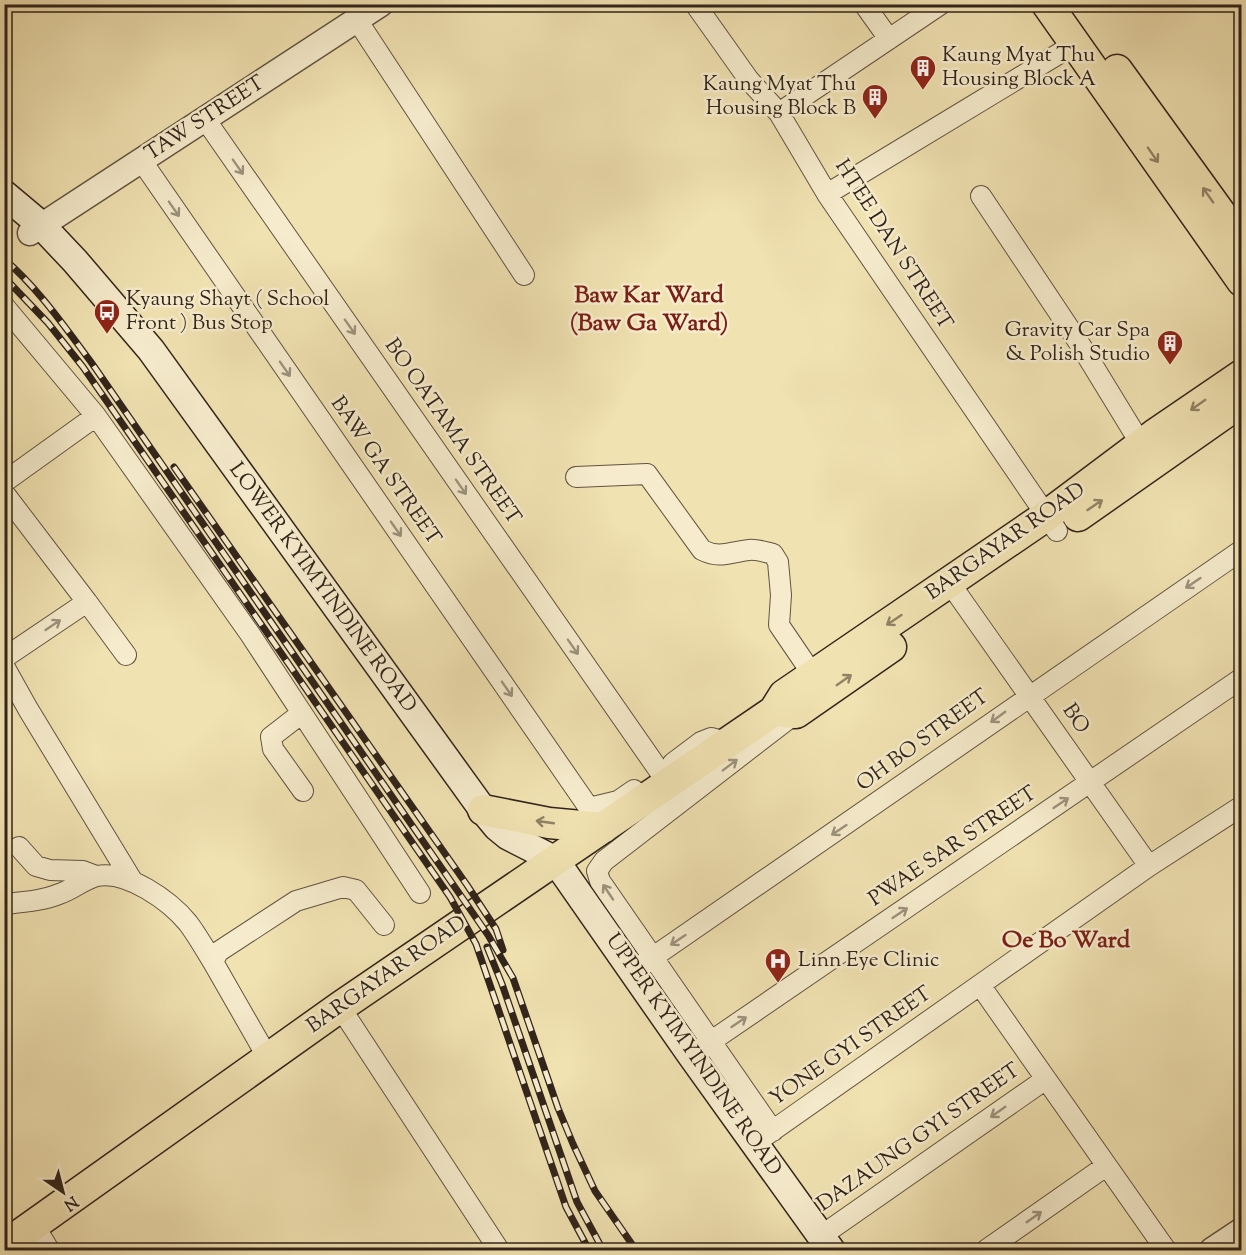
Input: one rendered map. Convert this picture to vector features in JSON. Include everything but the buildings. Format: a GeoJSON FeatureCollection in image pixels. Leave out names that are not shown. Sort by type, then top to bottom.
{"type":"FeatureCollection","features":[{"type":"Feature","properties":{"kind":"main road"},"geometry":{"type":"LineString","coordinates":[[1066,17],[1136,112],[1242,243]]}},
{"type":"Feature","properties":{"kind":"main road"},"geometry":{"type":"LineString","coordinates":[[1136,112],[1242,281]]}},
{"type":"Feature","properties":{"kind":"main road","name":"LOWER KYIMYINDINE ROAD"},"geometry":{"type":"LineString","coordinates":[[4,194],[35,229]]}},
{"type":"Feature","properties":{"kind":"main road","name":"LOWER KYIMYINDINE ROAD"},"geometry":{"type":"LineString","coordinates":[[4,208],[75,261],[151,350],[483,810],[508,836],[555,860]]}},
{"type":"Feature","properties":{"kind":"main road","name":"BARGAYAR ROAD"},"geometry":{"type":"LineString","coordinates":[[4,1246],[340,1007],[555,860],[596,818],[785,712],[1147,455],[1242,375]]}},
{"type":"Feature","properties":{"kind":"main road","name":"BARGAYAR ROAD"},"geometry":{"type":"LineString","coordinates":[[1147,455],[1242,401]]}},
{"type":"Feature","properties":{"kind":"main road","name":"BARGAYAR ROAD"},"geometry":{"type":"LineString","coordinates":[[785,712],[784,695],[813,675],[955,590]]}},
{"type":"Feature","properties":{"kind":"main road"},"geometry":{"type":"LineString","coordinates":[[483,810],[549,824],[596,818]]}},
{"type":"Feature","properties":{"kind":"main road","name":"UPPER KYIMYINDINE ROAD"},"geometry":{"type":"LineString","coordinates":[[555,860],[643,964],[764,1137],[826,1243]]}},
{"type":"Feature","properties":{"kind":"street","name":"TAW STREET"},"geometry":{"type":"LineString","coordinates":[[35,229],[381,4]]}},
{"type":"Feature","properties":{"kind":"street","name":"HTEE DAN STREET"},"geometry":{"type":"LineString","coordinates":[[695,4],[749,80],[779,113],[827,194],[1052,523]]}},
{"type":"Feature","properties":{"kind":"street"},"geometry":{"type":"LineString","coordinates":[[864,4],[889,39]]}},
{"type":"Feature","properties":{"kind":"street"},"geometry":{"type":"LineString","coordinates":[[779,113],[941,4]]}},
{"type":"Feature","properties":{"kind":"street"},"geometry":{"type":"LineString","coordinates":[[827,194],[1066,17]]}},
{"type":"Feature","properties":{"kind":"street"},"geometry":{"type":"LineString","coordinates":[[357,20],[524,275]]}},
{"type":"Feature","properties":{"kind":"street","name":"BO OATAMA STREET"},"geometry":{"type":"LineString","coordinates":[[205,119],[660,772]]}},
{"type":"Feature","properties":{"kind":"street","name":"BAW GA STREET"},"geometry":{"type":"LineString","coordinates":[[141,160],[596,818]]}},
{"type":"Feature","properties":{"kind":"street"},"geometry":{"type":"LineString","coordinates":[[981,196],[1081,346],[1147,455]]}},
{"type":"Feature","properties":{"kind":"street"},"geometry":{"type":"LineString","coordinates":[[4,306],[96,416],[250,634],[420,893]]}},
{"type":"Feature","properties":{"kind":"street"},"geometry":{"type":"LineString","coordinates":[[4,482],[96,416]]}},
{"type":"Feature","properties":{"kind":"street"},"geometry":{"type":"LineString","coordinates":[[576,477],[647,474],[702,550],[712,555],[752,549],[773,554],[778,562],[781,595],[778,625],[813,675]]}},
{"type":"Feature","properties":{"kind":"street"},"geometry":{"type":"LineString","coordinates":[[4,493],[126,656]]}},
{"type":"Feature","properties":{"kind":"street","name":"OH BO STREET"},"geometry":{"type":"LineString","coordinates":[[643,964],[870,809],[1029,695],[1242,550]]}},
{"type":"Feature","properties":{"kind":"street","name":"BO"},"geometry":{"type":"LineString","coordinates":[[955,590],[1149,866]]}},
{"type":"Feature","properties":{"kind":"street"},"geometry":{"type":"LineString","coordinates":[[4,658],[87,602]]}},
{"type":"Feature","properties":{"kind":"street"},"geometry":{"type":"LineString","coordinates":[[4,666],[133,882]]}},
{"type":"Feature","properties":{"kind":"street","name":"PWAE SAR STREET"},"geometry":{"type":"LineString","coordinates":[[700,1048],[1242,678]]}},
{"type":"Feature","properties":{"kind":"street"},"geometry":{"type":"LineString","coordinates":[[643,964],[597,871],[600,866],[785,712]]}},
{"type":"Feature","properties":{"kind":"street"},"geometry":{"type":"LineString","coordinates":[[302,713],[271,737],[273,749],[303,791]]}},
{"type":"Feature","properties":{"kind":"street"},"geometry":{"type":"LineString","coordinates":[[596,818],[701,742],[711,738],[727,743]]}},
{"type":"Feature","properties":{"kind":"street","name":"YONE GYI STREET"},"geometry":{"type":"LineString","coordinates":[[764,1137],[1149,866],[1242,806]]}},
{"type":"Feature","properties":{"kind":"street"},"geometry":{"type":"LineString","coordinates":[[19,846],[36,866],[50,870],[82,871],[96,876]]}},
{"type":"Feature","properties":{"kind":"street"},"geometry":{"type":"LineString","coordinates":[[4,904],[34,901],[59,894],[96,876],[113,875],[133,882],[165,900],[187,922],[213,962],[268,1058]]}},
{"type":"Feature","properties":{"kind":"street"},"geometry":{"type":"LineString","coordinates":[[213,962],[218,952],[296,901],[343,887],[356,890],[384,925]]}},
{"type":"Feature","properties":{"kind":"street"},"geometry":{"type":"LineString","coordinates":[[980,985],[1166,1251]]}},
{"type":"Feature","properties":{"kind":"street"},"geometry":{"type":"LineString","coordinates":[[340,1007],[499,1251]]}},
{"type":"Feature","properties":{"kind":"street","name":"DAZAUNG GYI STREET"},"geometry":{"type":"LineString","coordinates":[[826,1243],[1046,1079]]}},
{"type":"Feature","properties":{"kind":"street"},"geometry":{"type":"LineString","coordinates":[[986,1251],[1106,1166]]}},
{"type":"Feature","properties":{"kind":"street"},"geometry":{"type":"LineString","coordinates":[[34,1224],[49,1251]]}},
{"type":"Feature","properties":{"kind":"street"},"geometry":{"type":"LineString","coordinates":[[1212,1251],[1242,1230]]}},
{"type":"Feature","properties":{"kind":"railway"},"geometry":{"type":"LineString","coordinates":[[4,259],[61,321],[91,362],[488,935],[513,978],[558,1108],[595,1191],[636,1250]]}},
{"type":"Feature","properties":{"kind":"railway"},"geometry":{"type":"LineString","coordinates":[[4,277],[48,323],[83,367],[450,897],[476,944],[566,1207],[589,1250]]}},
{"type":"Feature","properties":{"kind":"railway"},"geometry":{"type":"LineString","coordinates":[[174,467],[467,885],[496,929],[503,950]]}},
{"type":"Feature","properties":{"kind":"railway"},"geometry":{"type":"LineString","coordinates":[[487,947],[502,984],[577,1202],[603,1250]]}},
{"type":"Feature","properties":{"kind":"place","name":"Kaung Myat Thu Housing Block A"},"geometry":{"type":"Point","coordinates":[923,91]}},
{"type":"Feature","properties":{"kind":"place","name":"Kaung Myat Thu Housing Block B"},"geometry":{"type":"Point","coordinates":[875,120]}},
{"type":"Feature","properties":{"kind":"place","name":"Kyaung Shayt ( School Front ) Bus Stop"},"geometry":{"type":"Point","coordinates":[107,335]}},
{"type":"Feature","properties":{"kind":"place","name":"Gravity Car Spa & Polish Studio"},"geometry":{"type":"Point","coordinates":[1170,366]}},
{"type":"Feature","properties":{"kind":"place","name":"Linn Eye Clinic"},"geometry":{"type":"Point","coordinates":[778,984]}},
{"type":"Feature","properties":{"kind":"district","name":"Baw Kar Ward (Baw Ga Ward)"},"geometry":{"type":"Point","coordinates":[649,310]}},
{"type":"Feature","properties":{"kind":"district","name":"Oe Bo Ward"},"geometry":{"type":"Point","coordinates":[1066,941]}}]}
